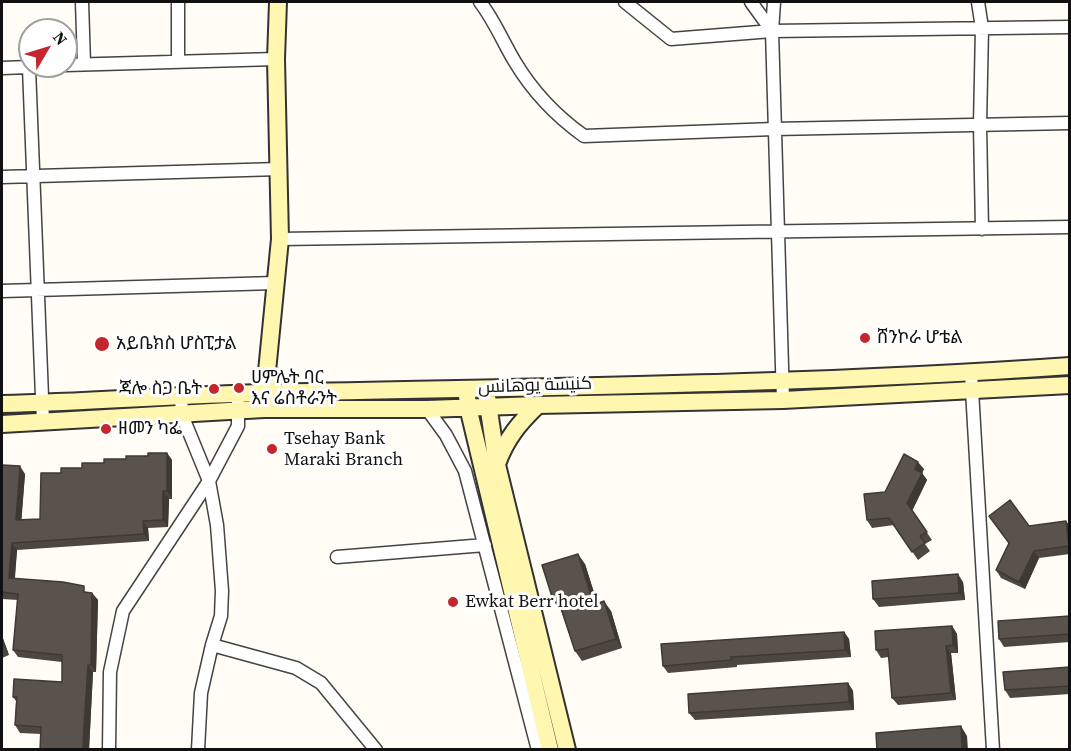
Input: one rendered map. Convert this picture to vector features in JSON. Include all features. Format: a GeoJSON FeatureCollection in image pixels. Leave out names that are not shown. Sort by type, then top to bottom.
{"type":"FeatureCollection","features":[{"type":"Feature","properties":{"kind":"street"},"geometry":{"type":"LineString","coordinates":[[82,2],[84,64]]}},
{"type":"Feature","properties":{"kind":"street"},"geometry":{"type":"LineString","coordinates":[[178,2],[178,62]]}},
{"type":"Feature","properties":{"kind":"street"},"geometry":{"type":"LineString","coordinates":[[264,401],[280,239],[276,59],[278,2]]}},
{"type":"Feature","properties":{"kind":"street"},"geometry":{"type":"LineString","coordinates":[[480,2],[536,92],[560,119],[584,136],[774,129],[1070,123]]}},
{"type":"Feature","properties":{"kind":"street"},"geometry":{"type":"LineString","coordinates":[[625,2],[671,39],[772,31],[1070,27]]}},
{"type":"Feature","properties":{"kind":"street"},"geometry":{"type":"LineString","coordinates":[[751,2],[772,31]]}},
{"type":"Feature","properties":{"kind":"street"},"geometry":{"type":"LineString","coordinates":[[774,2],[772,31],[774,129],[783,400]]}},
{"type":"Feature","properties":{"kind":"street"},"geometry":{"type":"LineString","coordinates":[[978,2],[982,28],[980,125],[982,229]]}},
{"type":"Feature","properties":{"kind":"street"},"geometry":{"type":"LineString","coordinates":[[78,64],[276,59]]}},
{"type":"Feature","properties":{"kind":"street"},"geometry":{"type":"LineString","coordinates":[[2,68],[18,68]]}},
{"type":"Feature","properties":{"kind":"street"},"geometry":{"type":"LineString","coordinates":[[29,78],[43,422]]}},
{"type":"Feature","properties":{"kind":"street"},"geometry":{"type":"LineString","coordinates":[[2,177],[280,169]]}},
{"type":"Feature","properties":{"kind":"street"},"geometry":{"type":"LineString","coordinates":[[280,239],[1070,227]]}},
{"type":"Feature","properties":{"kind":"street"},"geometry":{"type":"LineString","coordinates":[[2,291],[275,283]]}},
{"type":"Feature","properties":{"kind":"street"},"geometry":{"type":"LineString","coordinates":[[2,404],[237,394],[264,401],[467,389],[487,398],[1070,366]]}},
{"type":"Feature","properties":{"kind":"street"},"geometry":{"type":"LineString","coordinates":[[971,373],[993,750]]}},
{"type":"Feature","properties":{"kind":"street","name":"كنيسة يوهانس"},"geometry":{"type":"LineString","coordinates":[[2,424],[240,411],[264,401],[427,409],[468,407],[487,398],[538,405],[783,400],[1070,385]]}},
{"type":"Feature","properties":{"kind":"street"},"geometry":{"type":"LineString","coordinates":[[467,389],[468,407],[562,749]]}},
{"type":"Feature","properties":{"kind":"street"},"geometry":{"type":"LineString","coordinates":[[110,750],[110,672],[123,611],[209,481],[238,426],[240,411],[237,394]]}},
{"type":"Feature","properties":{"kind":"street"},"geometry":{"type":"LineString","coordinates":[[181,396],[182,415],[209,481],[217,525],[222,591],[221,616],[201,693],[198,750]]}},
{"type":"Feature","properties":{"kind":"street"},"geometry":{"type":"LineString","coordinates":[[487,398],[497,465],[562,749]]}},
{"type":"Feature","properties":{"kind":"street"},"geometry":{"type":"LineString","coordinates":[[497,465],[508,438],[519,423],[538,405]]}},
{"type":"Feature","properties":{"kind":"street"},"geometry":{"type":"LineString","coordinates":[[427,409],[446,435],[465,471],[538,750]]}},
{"type":"Feature","properties":{"kind":"street"},"geometry":{"type":"LineString","coordinates":[[337,557],[485,545]]}},
{"type":"Feature","properties":{"kind":"street"},"geometry":{"type":"LineString","coordinates":[[212,645],[296,668],[321,684],[376,750]]}},
{"type":"Feature","properties":{"kind":"building"},"geometry":{"type":"Polygon","coordinates":[[[148,453],[167,453],[167,491],[163,491],[163,520],[143,521],[144,534],[12,543],[9,578],[63,582],[84,586],[84,592],[92,593],[91,665],[88,665],[83,750],[40,750],[41,727],[15,725],[17,697],[13,697],[14,679],[62,682],[62,655],[13,650],[18,594],[2,592],[2,465],[20,466],[16,520],[40,519],[41,473],[61,473],[61,468],[82,468],[82,463],[104,463],[104,459],[148,456],[148,453]]]}},
{"type":"Feature","properties":{"kind":"building"},"geometry":{"type":"Polygon","coordinates":[[[904,454],[918,462],[915,469],[922,473],[907,503],[927,532],[920,536],[925,543],[912,552],[889,518],[867,520],[864,494],[885,492],[904,454]]]}},
{"type":"Feature","properties":{"kind":"building"},"geometry":{"type":"Polygon","coordinates":[[[1010,500],[1029,526],[1066,521],[1069,546],[1034,551],[1019,582],[996,570],[1009,543],[989,516],[1010,500]]]}},
{"type":"Feature","properties":{"kind":"building"},"geometry":{"type":"Polygon","coordinates":[[[578,554],[594,605],[604,601],[616,639],[575,651],[558,599],[553,600],[542,565],[578,554]]]}},
{"type":"Feature","properties":{"kind":"building"},"geometry":{"type":"Polygon","coordinates":[[[958,574],[959,593],[873,599],[872,581],[958,574]]]}},
{"type":"Feature","properties":{"kind":"building"},"geometry":{"type":"Polygon","coordinates":[[[1070,616],[1070,634],[999,639],[998,621],[1070,616]]]}},
{"type":"Feature","properties":{"kind":"building"},"geometry":{"type":"Polygon","coordinates":[[[952,626],[953,645],[946,646],[951,693],[892,698],[888,649],[876,650],[875,631],[952,626]]]}},
{"type":"Feature","properties":{"kind":"building"},"geometry":{"type":"Polygon","coordinates":[[[844,632],[845,650],[731,657],[731,660],[663,666],[661,644],[844,632]]]}},
{"type":"Feature","properties":{"kind":"building"},"geometry":{"type":"Polygon","coordinates":[[[1070,667],[1070,686],[1005,690],[1003,672],[1070,667]]]}},
{"type":"Feature","properties":{"kind":"building"},"geometry":{"type":"Polygon","coordinates":[[[848,683],[849,702],[689,713],[688,694],[848,683]]]}},
{"type":"Feature","properties":{"kind":"building"},"geometry":{"type":"Polygon","coordinates":[[[961,726],[962,750],[877,750],[876,733],[961,726]]]}},
{"type":"Feature","properties":{"kind":"place","name":"ሸንኮራ ሆቴል"},"geometry":{"type":"Point","coordinates":[865,338]}},
{"type":"Feature","properties":{"kind":"place","name":"አይቤክስ ሆስፒታል"},"geometry":{"type":"Point","coordinates":[102,344]}},
{"type":"Feature","properties":{"kind":"place","name":"ሀምሌት ባር እና ሬስቶራንት"},"geometry":{"type":"Point","coordinates":[239,388]}},
{"type":"Feature","properties":{"kind":"place","name":"ጃሎ ስጋ ቤት"},"geometry":{"type":"Point","coordinates":[214,389]}},
{"type":"Feature","properties":{"kind":"place","name":"ዘመን ካፌ"},"geometry":{"type":"Point","coordinates":[106,429]}},
{"type":"Feature","properties":{"kind":"place","name":"Tsehay Bank Maraki Branch"},"geometry":{"type":"Point","coordinates":[272,449]}},
{"type":"Feature","properties":{"kind":"place","name":"Ewkat Berr hotel"},"geometry":{"type":"Point","coordinates":[453,602]}}]}
